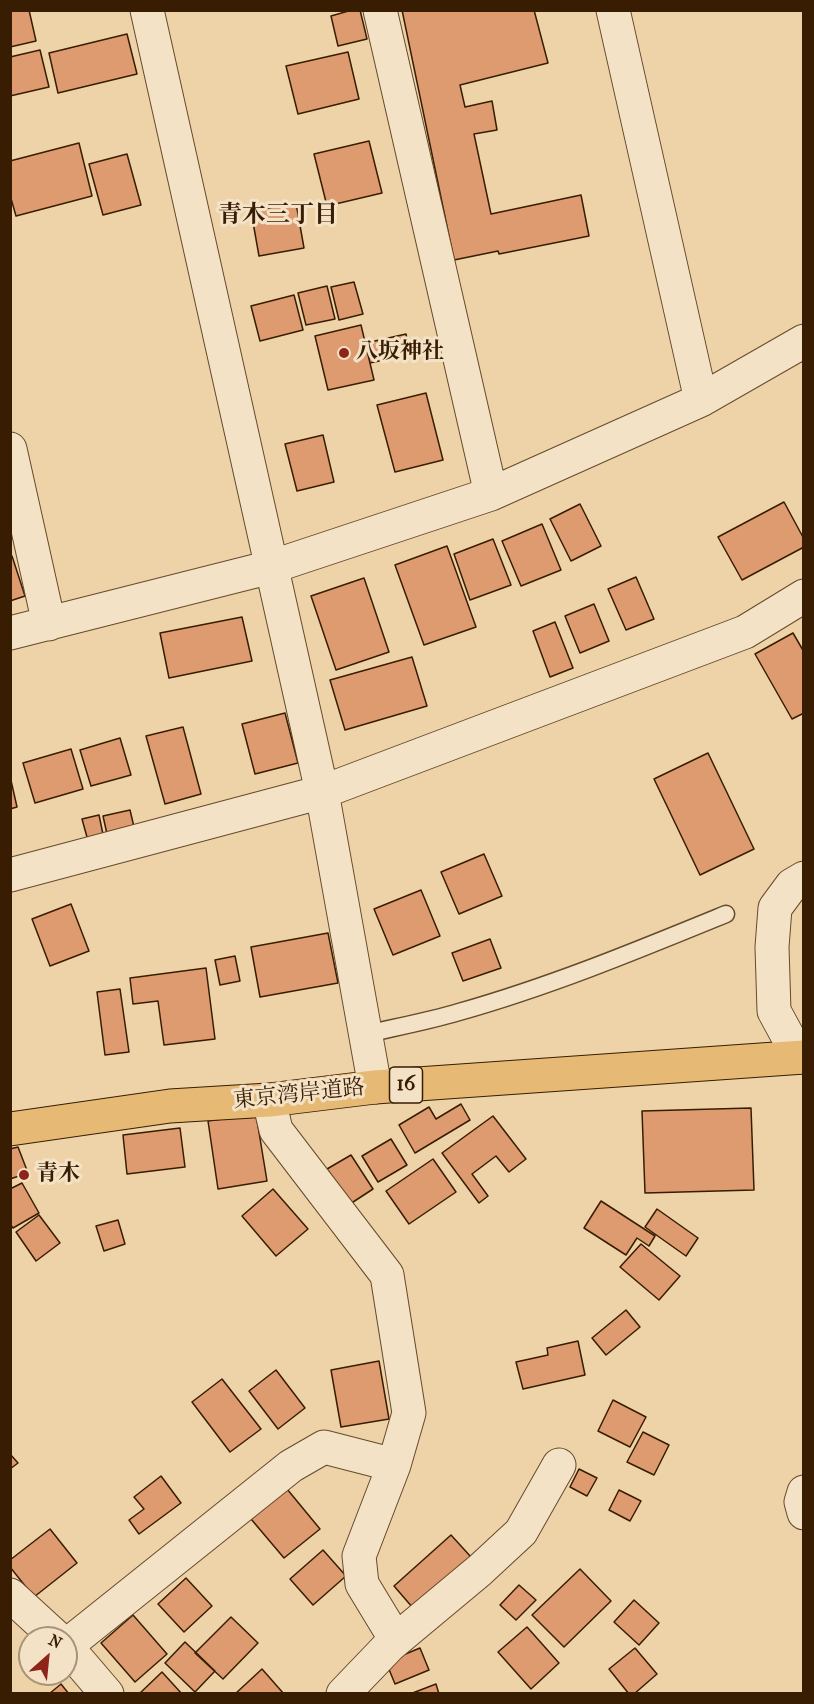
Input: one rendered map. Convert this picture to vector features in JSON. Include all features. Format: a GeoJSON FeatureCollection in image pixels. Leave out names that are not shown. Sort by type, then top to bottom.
{"type":"FeatureCollection","features":[{"type":"Feature","properties":{"kind":"highway","name":"東京湾岸道路"},"geometry":{"type":"LineString","coordinates":[[10,1129],[170,1106],[269,1100],[375,1087],[802,1054]]}},
{"type":"Feature","properties":{"kind":"street"},"geometry":{"type":"LineString","coordinates":[[147,10],[322,792],[375,1087]]}},
{"type":"Feature","properties":{"kind":"street"},"geometry":{"type":"LineString","coordinates":[[380,10],[491,494]]}},
{"type":"Feature","properties":{"kind":"street"},"geometry":{"type":"LineString","coordinates":[[613,10],[701,400]]}},
{"type":"Feature","properties":{"kind":"street"},"geometry":{"type":"LineString","coordinates":[[10,633],[271,567],[491,494],[701,400],[804,341]]}},
{"type":"Feature","properties":{"kind":"street"},"geometry":{"type":"LineString","coordinates":[[10,449],[49,624]]}},
{"type":"Feature","properties":{"kind":"street"},"geometry":{"type":"LineString","coordinates":[[10,875],[322,792],[745,632],[804,596]]}},
{"type":"Feature","properties":{"kind":"street"},"geometry":{"type":"LineString","coordinates":[[802,1054],[774,1011],[772,947],[775,908],[792,885],[804,878]]}},
{"type":"Feature","properties":{"kind":"street"},"geometry":{"type":"LineString","coordinates":[[269,1100],[276,1130],[387,1275],[409,1413],[394,1465],[359,1556],[362,1584],[396,1640]]}},
{"type":"Feature","properties":{"kind":"street"},"geometry":{"type":"LineString","coordinates":[[78,1636],[291,1466],[324,1447],[394,1465]]}},
{"type":"Feature","properties":{"kind":"street"},"geometry":{"type":"LineString","coordinates":[[343,1694],[396,1640],[480,1570],[521,1532],[559,1465]]}},
{"type":"Feature","properties":{"kind":"street"},"geometry":{"type":"LineString","coordinates":[[804,1492],[801,1502],[804,1513]]}},
{"type":"Feature","properties":{"kind":"street"},"geometry":{"type":"LineString","coordinates":[[10,1595],[44,1626]]}},
{"type":"Feature","properties":{"kind":"street"},"geometry":{"type":"LineString","coordinates":[[78,1660],[107,1694]]}},
{"type":"Feature","properties":{"kind":"lane"},"geometry":{"type":"LineString","coordinates":[[366,1034],[459,1012],[541,986],[726,914]]}},
{"type":"Feature","properties":{"kind":"building"},"geometry":{"type":"Polygon","coordinates":[[[10,10],[29,10],[36,41],[10,47],[10,10]]]}},
{"type":"Feature","properties":{"kind":"building"},"geometry":{"type":"Polygon","coordinates":[[[360,10],[367,39],[338,46],[331,16],[360,10]]]}},
{"type":"Feature","properties":{"kind":"building"},"geometry":{"type":"Polygon","coordinates":[[[402,10],[534,10],[548,63],[460,85],[465,107],[492,101],[497,130],[474,134],[491,214],[581,195],[589,236],[499,254],[498,251],[454,260],[402,10]]]}},
{"type":"Feature","properties":{"kind":"building"},"geometry":{"type":"Polygon","coordinates":[[[127,34],[137,74],[58,93],[49,53],[127,34]]]}},
{"type":"Feature","properties":{"kind":"building"},"geometry":{"type":"Polygon","coordinates":[[[40,50],[49,87],[10,96],[10,57],[40,50]]]}},
{"type":"Feature","properties":{"kind":"building"},"geometry":{"type":"Polygon","coordinates":[[[348,52],[359,99],[298,114],[286,66],[348,52]]]}},
{"type":"Feature","properties":{"kind":"building"},"geometry":{"type":"Polygon","coordinates":[[[369,141],[382,193],[327,206],[314,154],[369,141]]]}},
{"type":"Feature","properties":{"kind":"building"},"geometry":{"type":"Polygon","coordinates":[[[79,143],[92,196],[16,216],[10,195],[10,161],[79,143]]]}},
{"type":"Feature","properties":{"kind":"building"},"geometry":{"type":"Polygon","coordinates":[[[127,154],[141,205],[103,215],[89,164],[127,154]]]}},
{"type":"Feature","properties":{"kind":"building"},"geometry":{"type":"Polygon","coordinates":[[[296,203],[304,248],[259,256],[251,211],[296,203]]]}},
{"type":"Feature","properties":{"kind":"building"},"geometry":{"type":"Polygon","coordinates":[[[354,282],[363,314],[339,320],[331,287],[354,282]]]}},
{"type":"Feature","properties":{"kind":"building"},"geometry":{"type":"Polygon","coordinates":[[[327,286],[335,319],[306,325],[298,293],[327,286]]]}},
{"type":"Feature","properties":{"kind":"building"},"geometry":{"type":"Polygon","coordinates":[[[294,295],[303,330],[260,341],[251,306],[294,295]]]}},
{"type":"Feature","properties":{"kind":"building","name":"八坂神社"},"geometry":{"type":"Polygon","coordinates":[[[361,325],[374,380],[328,390],[315,336],[361,325]]]}},
{"type":"Feature","properties":{"kind":"building"},"geometry":{"type":"Polygon","coordinates":[[[406,334],[410,354],[370,363],[366,343],[406,334]]]}},
{"type":"Feature","properties":{"kind":"building"},"geometry":{"type":"Polygon","coordinates":[[[426,393],[443,460],[395,472],[377,405],[426,393]]]}},
{"type":"Feature","properties":{"kind":"building"},"geometry":{"type":"Polygon","coordinates":[[[323,435],[334,482],[297,491],[285,444],[323,435]]]}},
{"type":"Feature","properties":{"kind":"building"},"geometry":{"type":"Polygon","coordinates":[[[784,502],[804,539],[804,547],[742,580],[718,537],[784,502]]]}},
{"type":"Feature","properties":{"kind":"building"},"geometry":{"type":"Polygon","coordinates":[[[580,504],[601,546],[571,561],[550,519],[580,504]]]}},
{"type":"Feature","properties":{"kind":"building"},"geometry":{"type":"Polygon","coordinates":[[[542,524],[561,570],[521,586],[502,541],[542,524]]]}},
{"type":"Feature","properties":{"kind":"building"},"geometry":{"type":"Polygon","coordinates":[[[493,539],[511,585],[470,600],[454,554],[493,539]]]}},
{"type":"Feature","properties":{"kind":"building"},"geometry":{"type":"Polygon","coordinates":[[[447,546],[476,627],[424,645],[395,565],[447,546]]]}},
{"type":"Feature","properties":{"kind":"building"},"geometry":{"type":"Polygon","coordinates":[[[12,556],[25,596],[10,601],[10,557],[12,556]]]}},
{"type":"Feature","properties":{"kind":"building"},"geometry":{"type":"Polygon","coordinates":[[[636,577],[654,619],[626,630],[608,589],[636,577]]]}},
{"type":"Feature","properties":{"kind":"building"},"geometry":{"type":"Polygon","coordinates":[[[364,578],[389,652],[336,670],[311,596],[364,578]]]}},
{"type":"Feature","properties":{"kind":"building"},"geometry":{"type":"Polygon","coordinates":[[[594,604],[609,641],[580,653],[565,616],[594,604]]]}},
{"type":"Feature","properties":{"kind":"building"},"geometry":{"type":"Polygon","coordinates":[[[242,617],[252,661],[169,678],[160,633],[242,617]]]}},
{"type":"Feature","properties":{"kind":"building"},"geometry":{"type":"Polygon","coordinates":[[[555,622],[573,668],[550,677],[533,631],[555,622]]]}},
{"type":"Feature","properties":{"kind":"building"},"geometry":{"type":"Polygon","coordinates":[[[793,633],[804,652],[804,713],[792,719],[755,654],[793,633]]]}},
{"type":"Feature","properties":{"kind":"building"},"geometry":{"type":"Polygon","coordinates":[[[412,657],[427,706],[345,730],[330,680],[412,657]]]}},
{"type":"Feature","properties":{"kind":"building"},"geometry":{"type":"Polygon","coordinates":[[[285,713],[298,763],[255,774],[242,724],[285,713]]]}},
{"type":"Feature","properties":{"kind":"building"},"geometry":{"type":"Polygon","coordinates":[[[183,727],[201,794],[165,804],[146,736],[183,727]]]}},
{"type":"Feature","properties":{"kind":"building"},"geometry":{"type":"Polygon","coordinates":[[[120,738],[131,775],[91,786],[80,750],[120,738]]]}},
{"type":"Feature","properties":{"kind":"building"},"geometry":{"type":"Polygon","coordinates":[[[71,749],[83,789],[35,803],[23,763],[71,749]]]}},
{"type":"Feature","properties":{"kind":"building"},"geometry":{"type":"Polygon","coordinates":[[[708,753],[754,849],[700,875],[654,779],[708,753]]]}},
{"type":"Feature","properties":{"kind":"building"},"geometry":{"type":"Polygon","coordinates":[[[10,776],[17,807],[10,809],[10,776]]]}},
{"type":"Feature","properties":{"kind":"building"},"geometry":{"type":"Polygon","coordinates":[[[130,810],[134,827],[107,834],[103,816],[130,810]]]}},
{"type":"Feature","properties":{"kind":"building"},"geometry":{"type":"Polygon","coordinates":[[[99,815],[105,844],[90,848],[82,819],[99,815]]]}},
{"type":"Feature","properties":{"kind":"building"},"geometry":{"type":"Polygon","coordinates":[[[484,854],[502,896],[459,914],[441,872],[484,854]]]}},
{"type":"Feature","properties":{"kind":"building"},"geometry":{"type":"Polygon","coordinates":[[[421,890],[440,936],[393,955],[374,909],[421,890]]]}},
{"type":"Feature","properties":{"kind":"building"},"geometry":{"type":"Polygon","coordinates":[[[71,904],[89,951],[50,966],[32,919],[71,904]]]}},
{"type":"Feature","properties":{"kind":"building"},"geometry":{"type":"Polygon","coordinates":[[[328,933],[338,983],[260,997],[251,947],[328,933]]]}},
{"type":"Feature","properties":{"kind":"building"},"geometry":{"type":"Polygon","coordinates":[[[490,939],[501,968],[463,981],[452,953],[490,939]]]}},
{"type":"Feature","properties":{"kind":"building"},"geometry":{"type":"Polygon","coordinates":[[[235,956],[240,981],[220,985],[215,960],[235,956]]]}},
{"type":"Feature","properties":{"kind":"building"},"geometry":{"type":"Polygon","coordinates":[[[206,968],[215,1039],[164,1045],[158,1001],[133,1004],[130,978],[206,968]]]}},
{"type":"Feature","properties":{"kind":"building"},"geometry":{"type":"Polygon","coordinates":[[[120,989],[129,1052],[105,1055],[97,992],[120,989]]]}},
{"type":"Feature","properties":{"kind":"building"},"geometry":{"type":"Polygon","coordinates":[[[461,1104],[470,1120],[415,1153],[399,1125],[429,1107],[436,1119],[461,1104]]]}},
{"type":"Feature","properties":{"kind":"building"},"geometry":{"type":"Polygon","coordinates":[[[751,1108],[754,1190],[645,1193],[642,1111],[751,1108]]]}},
{"type":"Feature","properties":{"kind":"building"},"geometry":{"type":"Polygon","coordinates":[[[256,1114],[267,1181],[218,1189],[208,1121],[256,1114]]]}},
{"type":"Feature","properties":{"kind":"building"},"geometry":{"type":"Polygon","coordinates":[[[493,1116],[526,1159],[509,1172],[496,1156],[472,1174],[488,1196],[479,1203],[442,1153],[493,1116]]]}},
{"type":"Feature","properties":{"kind":"building"},"geometry":{"type":"Polygon","coordinates":[[[180,1128],[185,1167],[127,1174],[123,1135],[180,1128]]]}},
{"type":"Feature","properties":{"kind":"building"},"geometry":{"type":"Polygon","coordinates":[[[391,1139],[407,1165],[378,1182],[362,1156],[391,1139]]]}},
{"type":"Feature","properties":{"kind":"building"},"geometry":{"type":"Polygon","coordinates":[[[18,1147],[28,1173],[10,1179],[10,1149],[18,1147]]]}},
{"type":"Feature","properties":{"kind":"building"},"geometry":{"type":"Polygon","coordinates":[[[351,1155],[373,1189],[350,1204],[327,1169],[351,1155]]]}},
{"type":"Feature","properties":{"kind":"building"},"geometry":{"type":"Polygon","coordinates":[[[433,1159],[456,1192],[409,1224],[386,1191],[433,1159]]]}},
{"type":"Feature","properties":{"kind":"building"},"geometry":{"type":"Polygon","coordinates":[[[22,1183],[39,1213],[13,1228],[10,1224],[10,1189],[22,1183]]]}},
{"type":"Feature","properties":{"kind":"building"},"geometry":{"type":"Polygon","coordinates":[[[273,1189],[308,1229],[276,1256],[242,1216],[273,1189]]]}},
{"type":"Feature","properties":{"kind":"building"},"geometry":{"type":"Polygon","coordinates":[[[601,1201],[655,1236],[649,1246],[637,1238],[626,1255],[584,1228],[601,1201]]]}},
{"type":"Feature","properties":{"kind":"building"},"geometry":{"type":"Polygon","coordinates":[[[657,1209],[698,1238],[686,1256],[645,1227],[657,1209]]]}},
{"type":"Feature","properties":{"kind":"building"},"geometry":{"type":"Polygon","coordinates":[[[39,1215],[60,1243],[36,1261],[16,1232],[39,1215]]]}},
{"type":"Feature","properties":{"kind":"building"},"geometry":{"type":"Polygon","coordinates":[[[118,1220],[125,1244],[104,1251],[96,1226],[118,1220]]]}},
{"type":"Feature","properties":{"kind":"building"},"geometry":{"type":"Polygon","coordinates":[[[641,1244],[680,1276],[659,1300],[620,1267],[641,1244]]]}},
{"type":"Feature","properties":{"kind":"building"},"geometry":{"type":"Polygon","coordinates":[[[626,1310],[640,1327],[606,1355],[592,1338],[626,1310]]]}},
{"type":"Feature","properties":{"kind":"building"},"geometry":{"type":"Polygon","coordinates":[[[578,1341],[585,1375],[523,1389],[516,1362],[548,1355],[547,1348],[578,1341]]]}},
{"type":"Feature","properties":{"kind":"building"},"geometry":{"type":"Polygon","coordinates":[[[379,1361],[389,1419],[341,1427],[331,1370],[379,1361]]]}},
{"type":"Feature","properties":{"kind":"building"},"geometry":{"type":"Polygon","coordinates":[[[276,1370],[305,1408],[278,1429],[249,1391],[276,1370]]]}},
{"type":"Feature","properties":{"kind":"building"},"geometry":{"type":"Polygon","coordinates":[[[222,1379],[261,1429],[230,1452],[192,1402],[222,1379]]]}},
{"type":"Feature","properties":{"kind":"building"},"geometry":{"type":"Polygon","coordinates":[[[613,1400],[646,1417],[630,1447],[598,1431],[613,1400]]]}},
{"type":"Feature","properties":{"kind":"building"},"geometry":{"type":"Polygon","coordinates":[[[643,1432],[669,1445],[654,1475],[627,1462],[643,1432]]]}},
{"type":"Feature","properties":{"kind":"building"},"geometry":{"type":"Polygon","coordinates":[[[10,1454],[18,1463],[10,1469],[10,1454]]]}},
{"type":"Feature","properties":{"kind":"building"},"geometry":{"type":"Polygon","coordinates":[[[579,1469],[597,1478],[587,1496],[570,1487],[579,1469]]]}},
{"type":"Feature","properties":{"kind":"building"},"geometry":{"type":"Polygon","coordinates":[[[161,1476],[181,1503],[139,1534],[129,1520],[144,1509],[134,1497],[161,1476]]]}},
{"type":"Feature","properties":{"kind":"building"},"geometry":{"type":"Polygon","coordinates":[[[287,1489],[320,1529],[284,1558],[251,1519],[287,1489]]]}},
{"type":"Feature","properties":{"kind":"building"},"geometry":{"type":"Polygon","coordinates":[[[619,1490],[641,1501],[630,1521],[609,1510],[619,1490]]]}},
{"type":"Feature","properties":{"kind":"building"},"geometry":{"type":"Polygon","coordinates":[[[50,1529],[77,1563],[34,1597],[10,1567],[10,1560],[50,1529]]]}},
{"type":"Feature","properties":{"kind":"building"},"geometry":{"type":"Polygon","coordinates":[[[451,1535],[471,1557],[413,1608],[394,1586],[451,1535]]]}},
{"type":"Feature","properties":{"kind":"building"},"geometry":{"type":"Polygon","coordinates":[[[323,1550],[346,1576],[313,1605],[290,1579],[323,1550]]]}},
{"type":"Feature","properties":{"kind":"building"},"geometry":{"type":"Polygon","coordinates":[[[580,1569],[611,1601],[564,1647],[532,1615],[580,1569]]]}},
{"type":"Feature","properties":{"kind":"building"},"geometry":{"type":"Polygon","coordinates":[[[186,1578],[212,1606],[184,1632],[158,1604],[186,1578]]]}},
{"type":"Feature","properties":{"kind":"building"},"geometry":{"type":"Polygon","coordinates":[[[519,1585],[536,1600],[516,1620],[500,1605],[519,1585]]]}},
{"type":"Feature","properties":{"kind":"building"},"geometry":{"type":"Polygon","coordinates":[[[634,1600],[659,1623],[639,1645],[614,1622],[634,1600]]]}},
{"type":"Feature","properties":{"kind":"building"},"geometry":{"type":"Polygon","coordinates":[[[133,1615],[167,1654],[135,1682],[101,1643],[133,1615]]]}},
{"type":"Feature","properties":{"kind":"building"},"geometry":{"type":"Polygon","coordinates":[[[231,1617],[258,1643],[223,1679],[195,1653],[231,1617]]]}},
{"type":"Feature","properties":{"kind":"building"},"geometry":{"type":"Polygon","coordinates":[[[527,1627],[559,1663],[531,1689],[498,1652],[527,1627]]]}},
{"type":"Feature","properties":{"kind":"building"},"geometry":{"type":"Polygon","coordinates":[[[185,1642],[215,1671],[195,1692],[165,1663],[185,1642]]]}},
{"type":"Feature","properties":{"kind":"building"},"geometry":{"type":"Polygon","coordinates":[[[420,1648],[429,1670],[395,1684],[386,1662],[420,1648]]]}},
{"type":"Feature","properties":{"kind":"building"},"geometry":{"type":"Polygon","coordinates":[[[635,1648],[657,1674],[634,1694],[629,1694],[609,1669],[635,1648]]]}},
{"type":"Feature","properties":{"kind":"building"},"geometry":{"type":"Polygon","coordinates":[[[262,1669],[284,1694],[235,1694],[262,1669]]]}},
{"type":"Feature","properties":{"kind":"building"},"geometry":{"type":"Polygon","coordinates":[[[162,1672],[182,1694],[139,1694],[162,1672]]]}},
{"type":"Feature","properties":{"kind":"building"},"geometry":{"type":"Polygon","coordinates":[[[436,1684],[439,1694],[410,1694],[436,1684]]]}},
{"type":"Feature","properties":{"kind":"building"},"geometry":{"type":"Polygon","coordinates":[[[59,1686],[63,1686],[69,1694],[49,1694],[59,1686]]]}},
{"type":"Feature","properties":{"kind":"place","name":"八坂神社"},"geometry":{"type":"Point","coordinates":[344,353]}},
{"type":"Feature","properties":{"kind":"place","name":"青木"},"geometry":{"type":"Point","coordinates":[24,1175]}},
{"type":"Feature","properties":{"kind":"district","name":"青木三丁目"},"geometry":{"type":"Point","coordinates":[278,216]}}]}
